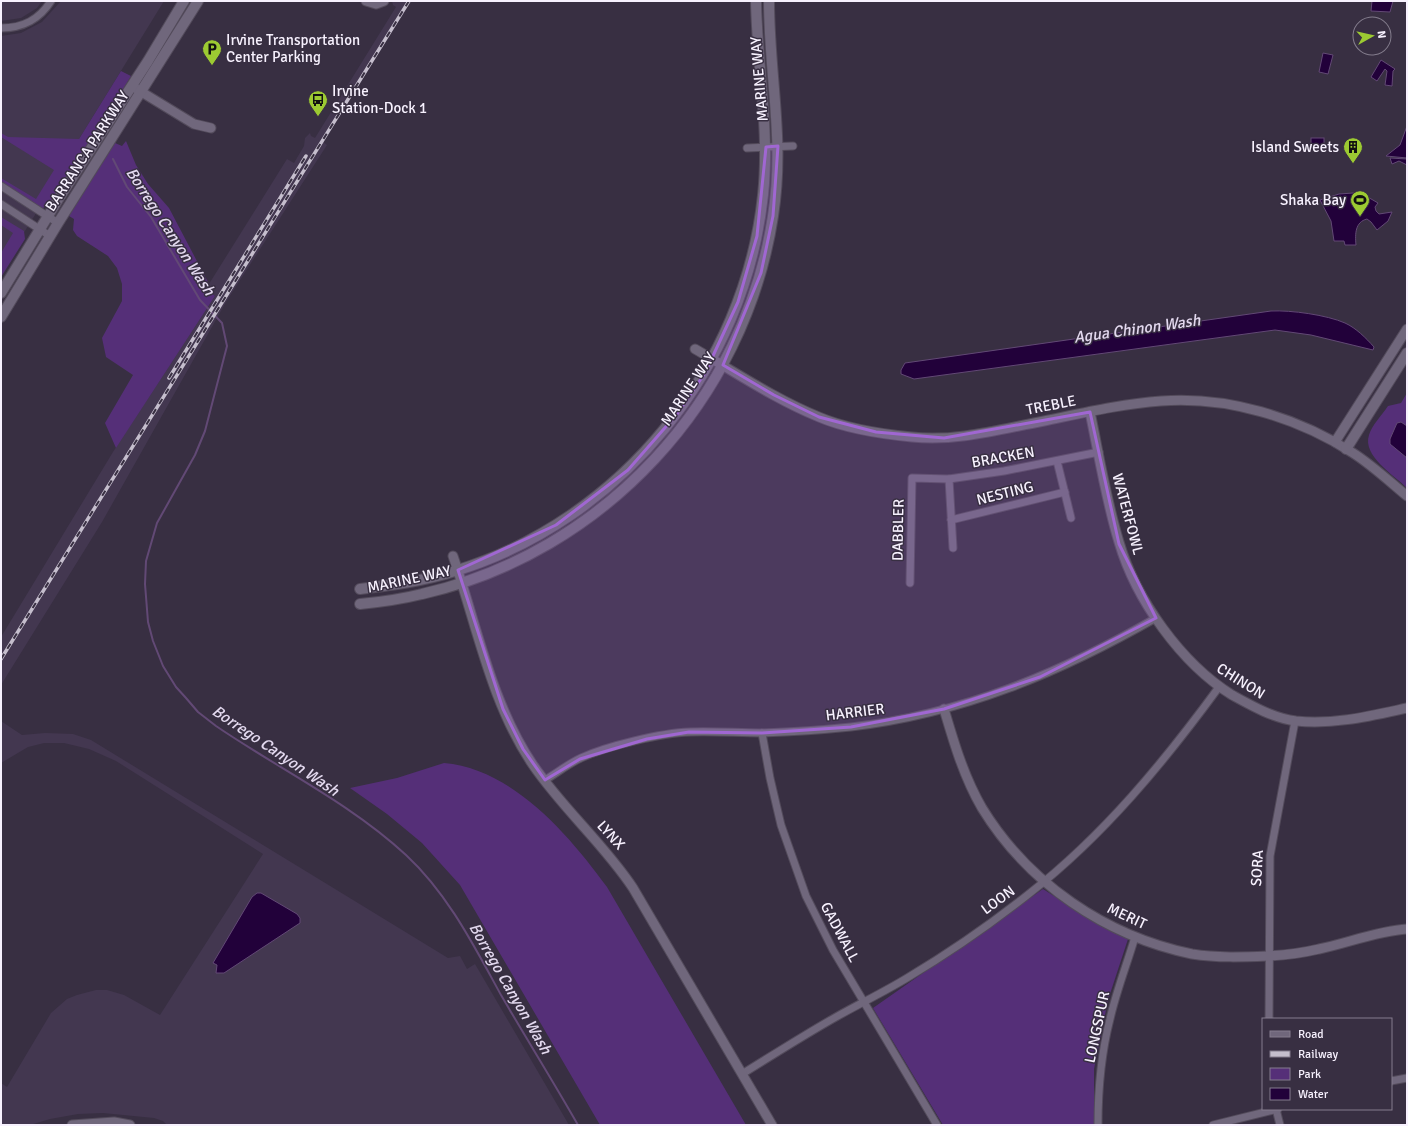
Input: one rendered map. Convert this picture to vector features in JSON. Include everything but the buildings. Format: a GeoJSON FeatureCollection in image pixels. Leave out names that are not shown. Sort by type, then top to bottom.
{"type":"FeatureCollection","features":[{"type":"Feature","properties":{"kind":"main road","name":"BARRANCA PARKWAY"},"geometry":{"type":"LineString","coordinates":[[1,293],[48,216],[132,87],[184,1]]}},
{"type":"Feature","properties":{"kind":"main road","name":"BARRANCA PARKWAY"},"geometry":{"type":"LineString","coordinates":[[1,317],[58,223],[142,93],[198,1]]}},
{"type":"Feature","properties":{"kind":"main road","name":"MARINE WAY"},"geometry":{"type":"LineString","coordinates":[[360,589],[419,580],[458,570],[505,552],[556,525],[600,494],[650,447],[677,414],[705,373],[738,302],[749,271],[761,214],[766,147],[756,1]]}},
{"type":"Feature","properties":{"kind":"main road","name":"MARINE WAY"},"geometry":{"type":"LineString","coordinates":[[360,604],[422,594],[462,583],[514,561],[546,545],[585,520],[634,480],[676,436],[704,398],[723,365],[750,308],[761,273],[773,216],[778,146],[769,1]]}},
{"type":"Feature","properties":{"kind":"main road"},"geometry":{"type":"LineString","coordinates":[[1346,449],[1407,353]]}},
{"type":"Feature","properties":{"kind":"street"},"geometry":{"type":"LineString","coordinates":[[1,28],[18,27],[37,18],[51,1]]}},
{"type":"Feature","properties":{"kind":"street"},"geometry":{"type":"LineString","coordinates":[[366,1],[376,4],[384,1]]}},
{"type":"Feature","properties":{"kind":"street"},"geometry":{"type":"LineString","coordinates":[[132,87],[194,124],[211,128]]}},
{"type":"Feature","properties":{"kind":"street"},"geometry":{"type":"LineString","coordinates":[[747,148],[793,146]]}},
{"type":"Feature","properties":{"kind":"street"},"geometry":{"type":"LineString","coordinates":[[1,186],[58,223]]}},
{"type":"Feature","properties":{"kind":"street"},"geometry":{"type":"LineString","coordinates":[[1,204],[50,236]]}},
{"type":"Feature","properties":{"kind":"street"},"geometry":{"type":"LineString","coordinates":[[1335,442],[1407,329]]}},
{"type":"Feature","properties":{"kind":"street","name":"TREBLE"},"geometry":{"type":"LineString","coordinates":[[695,349],[774,395],[819,417],[849,427],[913,438],[944,438],[971,435],[1131,404],[1163,401],[1202,402],[1247,407],[1284,420],[1335,442],[1407,496]]}},
{"type":"Feature","properties":{"kind":"street","name":"WATERFOWL"},"geometry":{"type":"LineString","coordinates":[[1090,412],[1119,544],[1128,568],[1156,618]]}},
{"type":"Feature","properties":{"kind":"street","name":"BRACKEN"},"geometry":{"type":"LineString","coordinates":[[912,478],[949,479],[1004,471],[1098,452]]}},
{"type":"Feature","properties":{"kind":"street"},"geometry":{"type":"LineString","coordinates":[[1057,461],[1071,518]]}},
{"type":"Feature","properties":{"kind":"street","name":"DABBLER"},"geometry":{"type":"LineString","coordinates":[[910,583],[912,478]]}},
{"type":"Feature","properties":{"kind":"street"},"geometry":{"type":"LineString","coordinates":[[949,479],[953,548]]}},
{"type":"Feature","properties":{"kind":"street","name":"NESTING"},"geometry":{"type":"LineString","coordinates":[[951,520],[1065,492]]}},
{"type":"Feature","properties":{"kind":"street","name":"LYNX"},"geometry":{"type":"LineString","coordinates":[[453,556],[503,709],[523,749],[545,780],[621,869],[772,1125]]}},
{"type":"Feature","properties":{"kind":"street","name":"CHINON"},"geometry":{"type":"LineString","coordinates":[[1156,618],[1189,661],[1219,687],[1257,710],[1294,721],[1319,723],[1341,721],[1407,708]]}},
{"type":"Feature","properties":{"kind":"street","name":"HARRIER"},"geometry":{"type":"LineString","coordinates":[[545,780],[585,757],[647,739],[689,732],[762,733],[851,727],[892,721],[944,709],[996,694],[1040,677],[1111,644],[1156,618]]}},
{"type":"Feature","properties":{"kind":"street","name":"LOON"},"geometry":{"type":"LineString","coordinates":[[742,1074],[907,978],[968,938],[1031,893],[1092,838],[1138,789],[1165,758],[1219,687]]}},
{"type":"Feature","properties":{"kind":"street","name":"MERIT"},"geometry":{"type":"LineString","coordinates":[[944,709],[960,759],[982,806],[998,831],[1018,856],[1044,881],[1071,903],[1106,923],[1135,937],[1193,954],[1231,957],[1269,956],[1301,953],[1386,932],[1407,929]]}},
{"type":"Feature","properties":{"kind":"street","name":"SORA"},"geometry":{"type":"LineString","coordinates":[[1269,1018],[1270,856],[1294,721]]}},
{"type":"Feature","properties":{"kind":"street","name":"GADWALL"},"geometry":{"type":"LineString","coordinates":[[762,733],[776,803],[798,875],[825,935],[937,1125]]}},
{"type":"Feature","properties":{"kind":"street","name":"LONGSPUR"},"geometry":{"type":"LineString","coordinates":[[1098,1125],[1098,1102],[1102,1061],[1110,1019],[1135,937]]}},
{"type":"Feature","properties":{"kind":"street"},"geometry":{"type":"LineString","coordinates":[[1392,1081],[1407,1078]]}},
{"type":"Feature","properties":{"kind":"street"},"geometry":{"type":"LineString","coordinates":[[1213,1125],[1272,1110]]}},
{"type":"Feature","properties":{"kind":"street"},"geometry":{"type":"LineString","coordinates":[[1276,1110],[1280,1125]]}},
{"type":"Feature","properties":{"kind":"street"},"geometry":{"type":"LineString","coordinates":[[72,1125],[114,1122],[130,1125]]}},
{"type":"Feature","properties":{"kind":"highlighted area"},"geometry":{"type":"Polygon","coordinates":[[[778,146],[773,216],[761,273],[723,365],[774,395],[819,417],[876,432],[944,438],[1090,412],[1119,544],[1156,618],[1040,677],[944,709],[851,727],[762,733],[689,732],[647,739],[580,759],[545,780],[523,749],[503,709],[458,570],[556,525],[628,470],[677,414],[705,373],[738,302],[757,236],[766,147],[778,146]]]}},
{"type":"Feature","properties":{"kind":"shaded area"},"geometry":{"type":"Polygon","coordinates":[[[1,1],[42,1],[37,8],[21,18],[1,21],[1,1]]]}},
{"type":"Feature","properties":{"kind":"shaded area"},"geometry":{"type":"Polygon","coordinates":[[[61,1],[164,1],[79,139],[62,172],[1,269],[1,36],[21,33],[42,22],[61,1]]]}},
{"type":"Feature","properties":{"kind":"shaded area"},"geometry":{"type":"Polygon","coordinates":[[[392,1],[411,1],[323,142],[327,145],[226,302],[102,522],[1,685],[1,637],[113,452],[215,296],[207,289],[209,284],[287,159],[294,163],[304,146],[305,138],[310,133],[311,136],[315,138],[396,7],[393,5],[392,1]]]}},
{"type":"Feature","properties":{"kind":"shaded area"},"geometry":{"type":"Polygon","coordinates":[[[1,721],[22,735],[45,733],[73,734],[91,740],[448,958],[460,956],[467,969],[475,964],[569,1125],[167,1125],[163,1121],[154,1118],[103,1113],[78,1114],[50,1119],[30,1125],[1,1125],[1,1083],[7,1087],[51,1013],[67,999],[96,990],[107,990],[124,995],[160,1015],[263,854],[116,761],[89,749],[64,743],[44,743],[28,747],[1,763],[1,721]]]}},
{"type":"Feature","properties":{"kind":"green space"},"geometry":{"type":"Polygon","coordinates":[[[121,71],[131,76],[73,171],[60,186],[48,205],[43,208],[37,207],[1,184],[1,178],[36,199],[54,170],[1,137],[1,133],[8,137],[79,139],[121,71]]]}},
{"type":"Feature","properties":{"kind":"green space"},"geometry":{"type":"Polygon","coordinates":[[[126,141],[136,165],[148,184],[169,208],[209,284],[207,289],[215,296],[116,448],[105,423],[133,375],[106,357],[102,338],[122,301],[122,284],[117,268],[108,256],[77,236],[73,230],[74,219],[69,216],[115,143],[122,146],[126,141]]]}},
{"type":"Feature","properties":{"kind":"green space"},"geometry":{"type":"Polygon","coordinates":[[[1,217],[24,231],[25,239],[1,277],[1,253],[13,233],[1,225],[1,217]]]}},
{"type":"Feature","properties":{"kind":"green space"},"geometry":{"type":"Polygon","coordinates":[[[1407,393],[1407,488],[1380,464],[1370,450],[1368,443],[1369,435],[1377,420],[1388,406],[1401,403],[1407,393]]]}},
{"type":"Feature","properties":{"kind":"green space"},"geometry":{"type":"Polygon","coordinates":[[[444,763],[469,768],[493,778],[516,791],[557,826],[592,867],[607,887],[746,1125],[600,1125],[460,885],[422,843],[387,814],[350,788],[397,778],[444,763]]]}},
{"type":"Feature","properties":{"kind":"green space"},"geometry":{"type":"Polygon","coordinates":[[[1043,889],[1090,919],[1128,939],[1108,1000],[1094,1069],[1094,1125],[943,1125],[873,1008],[1043,889]]]}},
{"type":"Feature","properties":{"kind":"water"},"geometry":{"type":"Polygon","coordinates":[[[1372,1],[1393,1],[1390,12],[1371,11],[1372,1]]]}},
{"type":"Feature","properties":{"kind":"water"},"geometry":{"type":"Polygon","coordinates":[[[1323,53],[1333,55],[1328,74],[1319,72],[1323,53]]]}},
{"type":"Feature","properties":{"kind":"water"},"geometry":{"type":"Polygon","coordinates":[[[1381,60],[1395,69],[1393,71],[1392,86],[1385,85],[1387,71],[1385,69],[1377,81],[1371,77],[1381,60]]]}},
{"type":"Feature","properties":{"kind":"water"},"geometry":{"type":"Polygon","coordinates":[[[1407,126],[1407,158],[1386,156],[1400,145],[1407,126]]]}},
{"type":"Feature","properties":{"kind":"water"},"geometry":{"type":"Polygon","coordinates":[[[1311,138],[1324,138],[1324,146],[1311,146],[1311,138]]]}},
{"type":"Feature","properties":{"kind":"water"},"geometry":{"type":"Polygon","coordinates":[[[1390,158],[1407,159],[1407,165],[1399,161],[1392,164],[1390,158]]]}},
{"type":"Feature","properties":{"kind":"water","name":"Shaka Bay"},"geometry":{"type":"Polygon","coordinates":[[[1353,193],[1366,196],[1378,203],[1375,207],[1379,214],[1392,212],[1388,221],[1377,230],[1367,219],[1360,223],[1357,229],[1356,245],[1345,245],[1344,241],[1334,241],[1331,221],[1320,200],[1339,194],[1353,193]]]}},
{"type":"Feature","properties":{"kind":"water"},"geometry":{"type":"Polygon","coordinates":[[[1271,311],[1288,311],[1309,314],[1345,323],[1364,337],[1374,347],[1373,350],[1311,335],[1275,330],[914,379],[901,374],[901,370],[905,363],[1271,311]]]}},
{"type":"Feature","properties":{"kind":"water"},"geometry":{"type":"Polygon","coordinates":[[[1401,422],[1407,426],[1407,458],[1390,444],[1390,439],[1397,423],[1401,422]]]}},
{"type":"Feature","properties":{"kind":"water"},"geometry":{"type":"Polygon","coordinates":[[[257,893],[261,893],[297,914],[300,918],[300,923],[224,973],[216,973],[217,965],[213,963],[252,897],[257,893]]]}},
{"type":"Feature","properties":{"kind":"waterway","name":"Borrego Canyon Wash"},"geometry":{"type":"LineString","coordinates":[[113,159],[127,187],[151,217],[200,300],[222,323],[227,346],[205,431],[195,455],[157,523],[146,561],[145,584],[148,622],[153,641],[163,666],[176,687],[198,712],[240,742],[314,787],[362,819],[406,855],[421,870],[435,886],[459,921],[578,1125]]}},
{"type":"Feature","properties":{"kind":"railway"},"geometry":{"type":"LineString","coordinates":[[1,659],[409,1]]}},
{"type":"Feature","properties":{"kind":"railway"},"geometry":{"type":"LineString","coordinates":[[169,378],[306,156]]}},
{"type":"Feature","properties":{"kind":"place","name":"Irvine Transportation Center Parking"},"geometry":{"type":"Point","coordinates":[212,66]}},
{"type":"Feature","properties":{"kind":"place","name":"Irvine Station-Dock 1"},"geometry":{"type":"Point","coordinates":[318,117]}},
{"type":"Feature","properties":{"kind":"place","name":"Island Sweets"},"geometry":{"type":"Point","coordinates":[1353,164]}},
{"type":"Feature","properties":{"kind":"place","name":"Shaka Bay"},"geometry":{"type":"Point","coordinates":[1360,217]}},
{"type":"Feature","properties":{"kind":"water label","name":"Agua Chinon Wash"},"geometry":{"type":"Point","coordinates":[1137,328]}}]}
